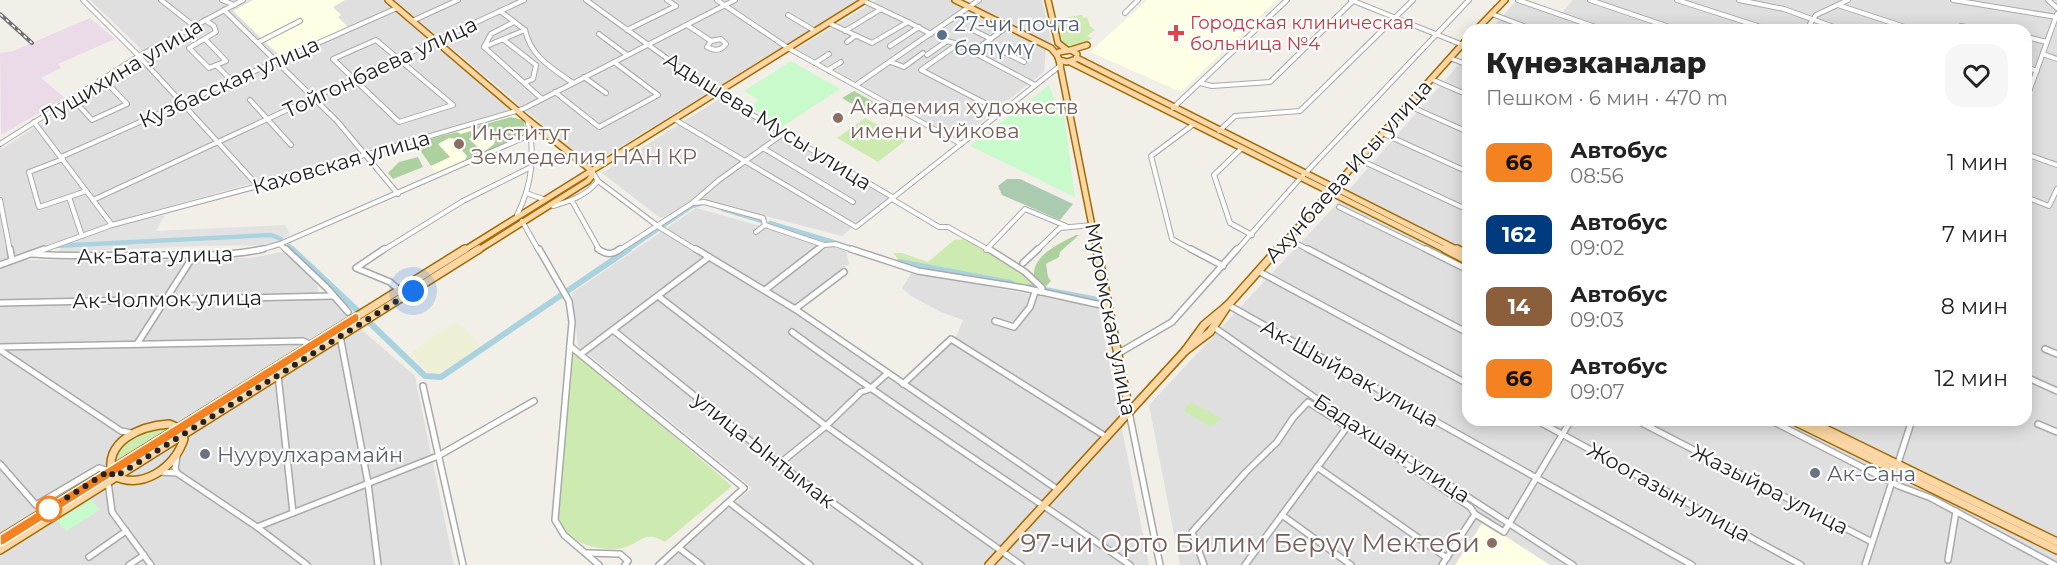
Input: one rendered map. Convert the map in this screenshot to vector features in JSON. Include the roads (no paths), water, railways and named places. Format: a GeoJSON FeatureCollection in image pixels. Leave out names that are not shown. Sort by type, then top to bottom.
{"type":"FeatureCollection","features":[{"type":"Feature","properties":{"kind":"main road"},"geometry":{"type":"LineString","coordinates":[[0,539],[399,290],[520,218],[550,204],[588,181],[592,176],[591,170],[527,119],[388,0]]}},
{"type":"Feature","properties":{"kind":"main road"},"geometry":{"type":"LineString","coordinates":[[0,550],[340,336],[520,218],[543,199],[865,0]]}},
{"type":"Feature","properties":{"kind":"main road"},"geometry":{"type":"LineString","coordinates":[[955,0],[1051,48],[1059,60],[1069,62],[1242,148],[1462,252]]}},
{"type":"Feature","properties":{"kind":"main road"},"geometry":{"type":"LineString","coordinates":[[1048,0],[1058,43],[1077,57],[1304,176]]}},
{"type":"Feature","properties":{"kind":"main road"},"geometry":{"type":"LineString","coordinates":[[1482,24],[1505,0]]}},
{"type":"Feature","properties":{"kind":"main road"},"geometry":{"type":"LineString","coordinates":[[1051,48],[1058,43]]}},
{"type":"Feature","properties":{"kind":"main road"},"geometry":{"type":"LineString","coordinates":[[1059,60],[1060,51],[1087,45],[1077,57],[1069,62],[1063,73]]}},
{"type":"Feature","properties":{"kind":"main road","name":"Ахунбаева Исы улица"},"geometry":{"type":"LineString","coordinates":[[988,565],[1185,351],[1206,323],[1228,305],[1462,45]]}},
{"type":"Feature","properties":{"kind":"main road","name":"Муромская улица"},"geometry":{"type":"LineString","coordinates":[[1059,60],[1129,410]]}},
{"type":"Feature","properties":{"kind":"main road"},"geometry":{"type":"LineString","coordinates":[[1331,189],[1462,258]]}},
{"type":"Feature","properties":{"kind":"main road"},"geometry":{"type":"LineString","coordinates":[[543,199],[550,204]]}},
{"type":"Feature","properties":{"kind":"main road","name":"Ахунбаева Исы улица"},"geometry":{"type":"LineString","coordinates":[[1185,351],[1195,346],[1215,328],[1228,305]]}},
{"type":"Feature","properties":{"kind":"main road"},"geometry":{"type":"LineString","coordinates":[[162,424],[178,428],[184,435],[183,444],[177,456],[157,472],[132,480],[115,477],[109,471],[110,457],[122,442],[136,432],[162,424]]}},
{"type":"Feature","properties":{"kind":"main road"},"geometry":{"type":"LineString","coordinates":[[1805,426],[2057,542]]}},
{"type":"Feature","properties":{"kind":"main road"},"geometry":{"type":"LineString","coordinates":[[1818,426],[2057,550]]}},
{"type":"Feature","properties":{"kind":"street"},"geometry":{"type":"LineString","coordinates":[[82,0],[140,56],[258,186]]}},
{"type":"Feature","properties":{"kind":"street"},"geometry":{"type":"LineString","coordinates":[[161,0],[194,26]]}},
{"type":"Feature","properties":{"kind":"street"},"geometry":{"type":"LineString","coordinates":[[222,0],[234,5]]}},
{"type":"Feature","properties":{"kind":"street","name":"Лущихина улица"},"geometry":{"type":"LineString","coordinates":[[0,144],[140,56],[243,0]]}},
{"type":"Feature","properties":{"kind":"street"},"geometry":{"type":"LineString","coordinates":[[412,21],[456,0]]}},
{"type":"Feature","properties":{"kind":"street","name":"Тойгонбаева улица"},"geometry":{"type":"LineString","coordinates":[[93,200],[522,0]]}},
{"type":"Feature","properties":{"kind":"street"},"geometry":{"type":"LineString","coordinates":[[627,30],[676,6],[667,0]]}},
{"type":"Feature","properties":{"kind":"street"},"geometry":{"type":"LineString","coordinates":[[717,0],[788,48],[961,144]]}},
{"type":"Feature","properties":{"kind":"street","name":"Каховская улица"},"geometry":{"type":"LineString","coordinates":[[0,265],[112,225],[258,186],[518,110],[735,0]]}},
{"type":"Feature","properties":{"kind":"street"},"geometry":{"type":"LineString","coordinates":[[865,0],[932,34]]}},
{"type":"Feature","properties":{"kind":"street"},"geometry":{"type":"LineString","coordinates":[[856,85],[979,0]]}},
{"type":"Feature","properties":{"kind":"street"},"geometry":{"type":"LineString","coordinates":[[1125,13],[1138,0]]}},
{"type":"Feature","properties":{"kind":"street"},"geometry":{"type":"LineString","coordinates":[[1173,108],[1287,0]]}},
{"type":"Feature","properties":{"kind":"street"},"geometry":{"type":"LineString","coordinates":[[1200,83],[1212,86],[1270,82],[1352,0],[1462,45]]}},
{"type":"Feature","properties":{"kind":"street"},"geometry":{"type":"LineString","coordinates":[[1219,131],[1235,116],[1300,111],[1413,0]]}},
{"type":"Feature","properties":{"kind":"street"},"geometry":{"type":"LineString","coordinates":[[1119,353],[1172,322],[1304,176],[1469,0]]}},
{"type":"Feature","properties":{"kind":"street"},"geometry":{"type":"LineString","coordinates":[[1518,0],[1587,24]]}},
{"type":"Feature","properties":{"kind":"street"},"geometry":{"type":"LineString","coordinates":[[1590,0],[1660,24]]}},
{"type":"Feature","properties":{"kind":"street"},"geometry":{"type":"LineString","coordinates":[[1677,0],[1751,24]]}},
{"type":"Feature","properties":{"kind":"street"},"geometry":{"type":"LineString","coordinates":[[1739,0],[1784,9],[1824,24]]}},
{"type":"Feature","properties":{"kind":"street"},"geometry":{"type":"LineString","coordinates":[[1810,24],[1823,11],[1848,0]]}},
{"type":"Feature","properties":{"kind":"street"},"geometry":{"type":"LineString","coordinates":[[1953,0],[2057,16],[2032,82]]}},
{"type":"Feature","properties":{"kind":"street"},"geometry":{"type":"LineString","coordinates":[[2048,0],[2057,8]]}},
{"type":"Feature","properties":{"kind":"street","name":"Адышева Мусы улица"},"geometry":{"type":"LineString","coordinates":[[590,1],[715,93],[939,227],[948,227],[986,249],[1030,276],[1040,291]]}},
{"type":"Feature","properties":{"kind":"street"},"geometry":{"type":"LineString","coordinates":[[1838,5],[1896,24]]}},
{"type":"Feature","properties":{"kind":"street","name":"Кузбасская улица"},"geometry":{"type":"LineString","coordinates":[[69,197],[39,207],[29,172],[397,8]]}},
{"type":"Feature","properties":{"kind":"street"},"geometry":{"type":"LineString","coordinates":[[845,31],[881,9]]}},
{"type":"Feature","properties":{"kind":"street"},"geometry":{"type":"LineString","coordinates":[[224,10],[259,42],[369,154],[398,194]]}},
{"type":"Feature","properties":{"kind":"street"},"geometry":{"type":"LineString","coordinates":[[500,11],[525,30],[526,44],[534,54],[573,83]]}},
{"type":"Feature","properties":{"kind":"street"},"geometry":{"type":"LineString","coordinates":[[1492,14],[1518,24]]}},
{"type":"Feature","properties":{"kind":"street"},"geometry":{"type":"LineString","coordinates":[[788,15],[815,31]]}},
{"type":"Feature","properties":{"kind":"street"},"geometry":{"type":"LineString","coordinates":[[205,20],[217,31],[206,40],[189,48],[209,69],[226,61],[206,40]]}},
{"type":"Feature","properties":{"kind":"street"},"geometry":{"type":"LineString","coordinates":[[259,42],[300,21]]}},
{"type":"Feature","properties":{"kind":"street"},"geometry":{"type":"LineString","coordinates":[[514,22],[490,34],[484,47],[495,60],[526,82],[542,99]]}},
{"type":"Feature","properties":{"kind":"street"},"geometry":{"type":"LineString","coordinates":[[829,23],[870,43],[875,43],[908,22]]}},
{"type":"Feature","properties":{"kind":"street"},"geometry":{"type":"LineString","coordinates":[[687,25],[711,41],[721,39],[726,45],[719,50],[711,50],[707,46],[711,41]]}},
{"type":"Feature","properties":{"kind":"street"},"geometry":{"type":"LineString","coordinates":[[973,52],[1008,26]]}},
{"type":"Feature","properties":{"kind":"street"},"geometry":{"type":"LineString","coordinates":[[890,46],[919,27]]}},
{"type":"Feature","properties":{"kind":"street"},"geometry":{"type":"LineString","coordinates":[[971,29],[991,39]]}},
{"type":"Feature","properties":{"kind":"street"},"geometry":{"type":"LineString","coordinates":[[484,47],[525,30]]}},
{"type":"Feature","properties":{"kind":"street"},"geometry":{"type":"LineString","coordinates":[[598,34],[627,56]]}},
{"type":"Feature","properties":{"kind":"street"},"geometry":{"type":"LineString","coordinates":[[847,42],[855,36]]}},
{"type":"Feature","properties":{"kind":"street"},"geometry":{"type":"LineString","coordinates":[[2032,39],[2047,42]]}},
{"type":"Feature","properties":{"kind":"street"},"geometry":{"type":"LineString","coordinates":[[376,40],[398,59],[453,105],[399,122],[333,59],[376,40]]}},
{"type":"Feature","properties":{"kind":"street"},"geometry":{"type":"LineString","coordinates":[[504,40],[536,65],[532,80],[526,82]]}},
{"type":"Feature","properties":{"kind":"street"},"geometry":{"type":"LineString","coordinates":[[891,62],[904,67],[947,40],[1035,85]]}},
{"type":"Feature","properties":{"kind":"street"},"geometry":{"type":"LineString","coordinates":[[986,43],[1024,62]]}},
{"type":"Feature","properties":{"kind":"street"},"geometry":{"type":"LineString","coordinates":[[957,44],[921,70],[1002,112]]}},
{"type":"Feature","properties":{"kind":"street"},"geometry":{"type":"LineString","coordinates":[[913,46],[935,60]]}},
{"type":"Feature","properties":{"kind":"street"},"geometry":{"type":"LineString","coordinates":[[815,63],[829,54]]}},
{"type":"Feature","properties":{"kind":"street"},"geometry":{"type":"LineString","coordinates":[[2043,54],[2057,59]]}},
{"type":"Feature","properties":{"kind":"street"},"geometry":{"type":"LineString","coordinates":[[1450,58],[1462,63]]}},
{"type":"Feature","properties":{"kind":"street"},"geometry":{"type":"LineString","coordinates":[[674,119],[856,227],[1035,85],[1059,60]]}},
{"type":"Feature","properties":{"kind":"street"},"geometry":{"type":"LineString","coordinates":[[555,92],[599,127],[658,95],[614,62]]}},
{"type":"Feature","properties":{"kind":"street"},"geometry":{"type":"LineString","coordinates":[[828,70],[841,62]]}},
{"type":"Feature","properties":{"kind":"street"},"geometry":{"type":"LineString","coordinates":[[217,66],[232,81]]}},
{"type":"Feature","properties":{"kind":"street"},"geometry":{"type":"LineString","coordinates":[[2032,70],[2037,71]]}},
{"type":"Feature","properties":{"kind":"street"},"geometry":{"type":"LineString","coordinates":[[584,77],[606,93]]}},
{"type":"Feature","properties":{"kind":"street"},"geometry":{"type":"LineString","coordinates":[[1431,79],[1462,92]]}},
{"type":"Feature","properties":{"kind":"street"},"geometry":{"type":"LineString","coordinates":[[72,98],[92,120],[127,104],[106,82],[100,81]]}},
{"type":"Feature","properties":{"kind":"street","name":"Тойгонбаева улица"},"geometry":{"type":"LineString","coordinates":[[250,100],[291,145]]}},
{"type":"Feature","properties":{"kind":"street"},"geometry":{"type":"LineString","coordinates":[[1407,105],[1462,129]]}},
{"type":"Feature","properties":{"kind":"street"},"geometry":{"type":"LineString","coordinates":[[527,119],[532,134],[531,167],[520,218],[569,302],[572,322],[555,520],[564,535],[599,565]]}},
{"type":"Feature","properties":{"kind":"street"},"geometry":{"type":"LineString","coordinates":[[34,122],[112,225]]}},
{"type":"Feature","properties":{"kind":"street"},"geometry":{"type":"LineString","coordinates":[[1194,124],[1150,156],[1172,239],[1222,266]]}},
{"type":"Feature","properties":{"kind":"street"},"geometry":{"type":"LineString","coordinates":[[1382,133],[1462,169]]}},
{"type":"Feature","properties":{"kind":"street","name":"Ак-Бата улица"},"geometry":{"type":"LineString","coordinates":[[29,254],[55,257],[194,255],[246,252],[280,244],[532,134]]}},
{"type":"Feature","properties":{"kind":"street"},"geometry":{"type":"LineString","coordinates":[[572,201],[598,249],[605,254],[613,254],[660,227],[745,161],[784,134]]}},
{"type":"Feature","properties":{"kind":"street","name":"Адышева Мусы улица"},"geometry":{"type":"LineString","coordinates":[[763,148],[853,202]]}},
{"type":"Feature","properties":{"kind":"street"},"geometry":{"type":"LineString","coordinates":[[1242,148],[1214,175],[1230,223],[1252,235]]}},
{"type":"Feature","properties":{"kind":"street"},"geometry":{"type":"LineString","coordinates":[[2032,156],[2057,165]]}},
{"type":"Feature","properties":{"kind":"street"},"geometry":{"type":"LineString","coordinates":[[1358,159],[1462,207]]}},
{"type":"Feature","properties":{"kind":"street"},"geometry":{"type":"LineString","coordinates":[[399,290],[390,282],[356,268],[432,218],[479,191],[531,167]]}},
{"type":"Feature","properties":{"kind":"street"},"geometry":{"type":"LineString","coordinates":[[591,170],[598,181],[660,227],[795,309],[1057,489]]}},
{"type":"Feature","properties":{"kind":"street"},"geometry":{"type":"LineString","coordinates":[[550,204],[553,206],[572,201],[594,187],[598,181]]}},
{"type":"Feature","properties":{"kind":"street"},"geometry":{"type":"LineString","coordinates":[[2032,199],[2049,206],[2057,189]]}},
{"type":"Feature","properties":{"kind":"street"},"geometry":{"type":"LineString","coordinates":[[82,236],[69,197],[86,191]]}},
{"type":"Feature","properties":{"kind":"street"},"geometry":{"type":"LineString","coordinates":[[526,193],[543,199]]}},
{"type":"Feature","properties":{"kind":"street"},"geometry":{"type":"LineString","coordinates":[[0,200],[12,260]]}},
{"type":"Feature","properties":{"kind":"street"},"geometry":{"type":"LineString","coordinates":[[691,204],[704,202],[763,218],[765,225]]}},
{"type":"Feature","properties":{"kind":"street"},"geometry":{"type":"LineString","coordinates":[[1339,207],[1462,267]]}},
{"type":"Feature","properties":{"kind":"street"},"geometry":{"type":"LineString","coordinates":[[986,249],[1025,209],[1066,226]]}},
{"type":"Feature","properties":{"kind":"street"},"geometry":{"type":"LineString","coordinates":[[756,232],[765,225]]}},
{"type":"Feature","properties":{"kind":"street"},"geometry":{"type":"LineString","coordinates":[[765,225],[824,245],[835,244],[918,271],[1040,291],[1110,307]]}},
{"type":"Feature","properties":{"kind":"street"},"geometry":{"type":"LineString","coordinates":[[1023,263],[1056,230],[1066,226],[1092,225]]}},
{"type":"Feature","properties":{"kind":"street"},"geometry":{"type":"LineString","coordinates":[[1288,239],[1462,330]]}},
{"type":"Feature","properties":{"kind":"street"},"geometry":{"type":"LineString","coordinates":[[280,244],[348,312]]}},
{"type":"Feature","properties":{"kind":"street"},"geometry":{"type":"LineString","coordinates":[[765,290],[824,245]]}},
{"type":"Feature","properties":{"kind":"street"},"geometry":{"type":"LineString","coordinates":[[137,344],[194,255]]}},
{"type":"Feature","properties":{"kind":"street"},"geometry":{"type":"LineString","coordinates":[[582,353],[709,257]]}},
{"type":"Feature","properties":{"kind":"street"},"geometry":{"type":"LineString","coordinates":[[1258,271],[1462,381]]}},
{"type":"Feature","properties":{"kind":"street"},"geometry":{"type":"LineString","coordinates":[[795,309],[844,272]]}},
{"type":"Feature","properties":{"kind":"street"},"geometry":{"type":"LineString","coordinates":[[995,321],[1014,327],[1040,291]]}},
{"type":"Feature","properties":{"kind":"street","name":"Ак-Чолмок улица"},"geometry":{"type":"LineString","coordinates":[[0,303],[334,296]]}},
{"type":"Feature","properties":{"kind":"street"},"geometry":{"type":"LineString","coordinates":[[658,296],[826,426],[1022,565]]}},
{"type":"Feature","properties":{"kind":"street","name":"Ак-Шыйрак улица"},"geometry":{"type":"LineString","coordinates":[[1228,305],[1692,565]]}},
{"type":"Feature","properties":{"kind":"street","name":"Бадахшан улица"},"geometry":{"type":"LineString","coordinates":[[1215,328],[1314,397],[1573,565]]}},
{"type":"Feature","properties":{"kind":"street","name":"улица Ынтымак"},"geometry":{"type":"LineString","coordinates":[[613,330],[779,464],[920,565]]}},
{"type":"Feature","properties":{"kind":"street"},"geometry":{"type":"LineString","coordinates":[[792,332],[870,389],[1130,565]]}},
{"type":"Feature","properties":{"kind":"street"},"geometry":{"type":"LineString","coordinates":[[340,336],[368,483],[378,565]]}},
{"type":"Feature","properties":{"kind":"street"},"geometry":{"type":"LineString","coordinates":[[903,384],[951,339],[1105,436]]}},
{"type":"Feature","properties":{"kind":"street"},"geometry":{"type":"LineString","coordinates":[[0,348],[303,341],[311,345]]}},
{"type":"Feature","properties":{"kind":"street"},"geometry":{"type":"LineString","coordinates":[[570,346],[582,353],[744,488],[659,565]]}},
{"type":"Feature","properties":{"kind":"street"},"geometry":{"type":"LineString","coordinates":[[0,348],[125,434],[136,432]]}},
{"type":"Feature","properties":{"kind":"street"},"geometry":{"type":"LineString","coordinates":[[2045,349],[2057,354]]}},
{"type":"Feature","properties":{"kind":"street"},"geometry":{"type":"LineString","coordinates":[[779,464],[826,426],[861,392],[870,389],[888,373]]}},
{"type":"Feature","properties":{"kind":"street"},"geometry":{"type":"LineString","coordinates":[[278,375],[293,513]]}},
{"type":"Feature","properties":{"kind":"street"},"geometry":{"type":"LineString","coordinates":[[2032,380],[2057,391]]}},
{"type":"Feature","properties":{"kind":"street"},"geometry":{"type":"LineString","coordinates":[[423,386],[463,565]]}},
{"type":"Feature","properties":{"kind":"street"},"geometry":{"type":"LineString","coordinates":[[256,527],[438,456],[534,401]]}},
{"type":"Feature","properties":{"kind":"street"},"geometry":{"type":"LineString","coordinates":[[1204,565],[1192,532],[1246,472],[1277,442],[1293,418],[1308,402],[1347,427],[1354,429],[1504,532],[1568,426]]}},
{"type":"Feature","properties":{"kind":"street","name":"Муромская улица"},"geometry":{"type":"LineString","coordinates":[[1129,410],[1160,565]]}},
{"type":"Feature","properties":{"kind":"street"},"geometry":{"type":"LineString","coordinates":[[2038,424],[2057,432]]}},
{"type":"Feature","properties":{"kind":"street","name":"Жоогазын улица"},"geometry":{"type":"LineString","coordinates":[[1547,426],[1801,565]]}},
{"type":"Feature","properties":{"kind":"street","name":"Жазыйра улица"},"geometry":{"type":"LineString","coordinates":[[1648,426],[1872,542]]}},
{"type":"Feature","properties":{"kind":"street"},"geometry":{"type":"LineString","coordinates":[[1782,426],[1956,511],[2055,565]]}},
{"type":"Feature","properties":{"kind":"street"},"geometry":{"type":"LineString","coordinates":[[1865,565],[1910,426]]}},
{"type":"Feature","properties":{"kind":"street"},"geometry":{"type":"LineString","coordinates":[[1246,565],[1347,427]]}},
{"type":"Feature","properties":{"kind":"street"},"geometry":{"type":"LineString","coordinates":[[122,442],[125,434]]}},
{"type":"Feature","properties":{"kind":"street"},"geometry":{"type":"LineString","coordinates":[[177,456],[175,468],[177,473]]}},
{"type":"Feature","properties":{"kind":"street"},"geometry":{"type":"LineString","coordinates":[[0,464],[36,505],[99,468],[109,471]]}},
{"type":"Feature","properties":{"kind":"street"},"geometry":{"type":"LineString","coordinates":[[1317,467],[1447,558]]}},
{"type":"Feature","properties":{"kind":"street"},"geometry":{"type":"LineString","coordinates":[[157,472],[177,473],[307,565]]}},
{"type":"Feature","properties":{"kind":"street"},"geometry":{"type":"LineString","coordinates":[[108,482],[112,512],[151,565]]}},
{"type":"Feature","properties":{"kind":"street"},"geometry":{"type":"LineString","coordinates":[[729,502],[810,565]]}},
{"type":"Feature","properties":{"kind":"street"},"geometry":{"type":"LineString","coordinates":[[1948,560],[1956,511]]}},
{"type":"Feature","properties":{"kind":"street"},"geometry":{"type":"LineString","coordinates":[[1442,565],[1475,514]]}},
{"type":"Feature","properties":{"kind":"street"},"geometry":{"type":"LineString","coordinates":[[1282,515],[1351,565]]}},
{"type":"Feature","properties":{"kind":"street"},"geometry":{"type":"LineString","coordinates":[[89,557],[126,531]]}},
{"type":"Feature","properties":{"kind":"street"},"geometry":{"type":"LineString","coordinates":[[679,548],[701,565]]}},
{"type":"Feature","properties":{"kind":"street"},"geometry":{"type":"LineString","coordinates":[[584,552],[620,553],[628,561],[625,565]]}},
{"type":"Feature","properties":{"kind":"street"},"geometry":{"type":"LineString","coordinates":[[129,565],[144,555]]}},
{"type":"Feature","properties":{"kind":"waterway"},"geometry":{"type":"LineString","coordinates":[[626,251],[692,206],[700,204]]}},
{"type":"Feature","properties":{"kind":"waterway"},"geometry":{"type":"LineString","coordinates":[[723,209],[762,221]]}},
{"type":"Feature","properties":{"kind":"waterway"},"geometry":{"type":"LineString","coordinates":[[770,223],[856,249]]}},
{"type":"Feature","properties":{"kind":"waterway"},"geometry":{"type":"LineString","coordinates":[[55,246],[271,235],[281,239]]}},
{"type":"Feature","properties":{"kind":"waterway"},"geometry":{"type":"LineString","coordinates":[[289,246],[292,249]]}},
{"type":"Feature","properties":{"kind":"waterway"},"geometry":{"type":"LineString","coordinates":[[292,249],[359,312]]}},
{"type":"Feature","properties":{"kind":"waterway"},"geometry":{"type":"LineString","coordinates":[[369,322],[425,376],[441,377],[629,249]]}},
{"type":"Feature","properties":{"kind":"waterway"},"geometry":{"type":"LineString","coordinates":[[899,262],[1011,283]]}},
{"type":"Feature","properties":{"kind":"waterway"},"geometry":{"type":"LineString","coordinates":[[1029,287],[1098,300]]}},
{"type":"Feature","properties":{"kind":"railway"},"geometry":{"type":"LineString","coordinates":[[0,14],[32,43]]}},
{"type":"Feature","properties":{"kind":"place","name":"Городская клиническая больница №4"},"geometry":{"type":"Point","coordinates":[1176,33]}},
{"type":"Feature","properties":{"kind":"place","name":"27-чи почта бөлүмү"},"geometry":{"type":"Point","coordinates":[942,35]}},
{"type":"Feature","properties":{"kind":"place","name":"Академия художеств имени Чуйкова"},"geometry":{"type":"Point","coordinates":[838,118]}},
{"type":"Feature","properties":{"kind":"place","name":"Институт Земледелия НАН КР"},"geometry":{"type":"Point","coordinates":[459,144]}},
{"type":"Feature","properties":{"kind":"place","name":"Нуурулхарамайн"},"geometry":{"type":"Point","coordinates":[205,454]}},
{"type":"Feature","properties":{"kind":"place","name":"Ак-Сана"},"geometry":{"type":"Point","coordinates":[1815,473]}},
{"type":"Feature","properties":{"kind":"place","name":"97-чи Орто Билим Берүү Мектеби"},"geometry":{"type":"Point","coordinates":[1492,543]}}]}
